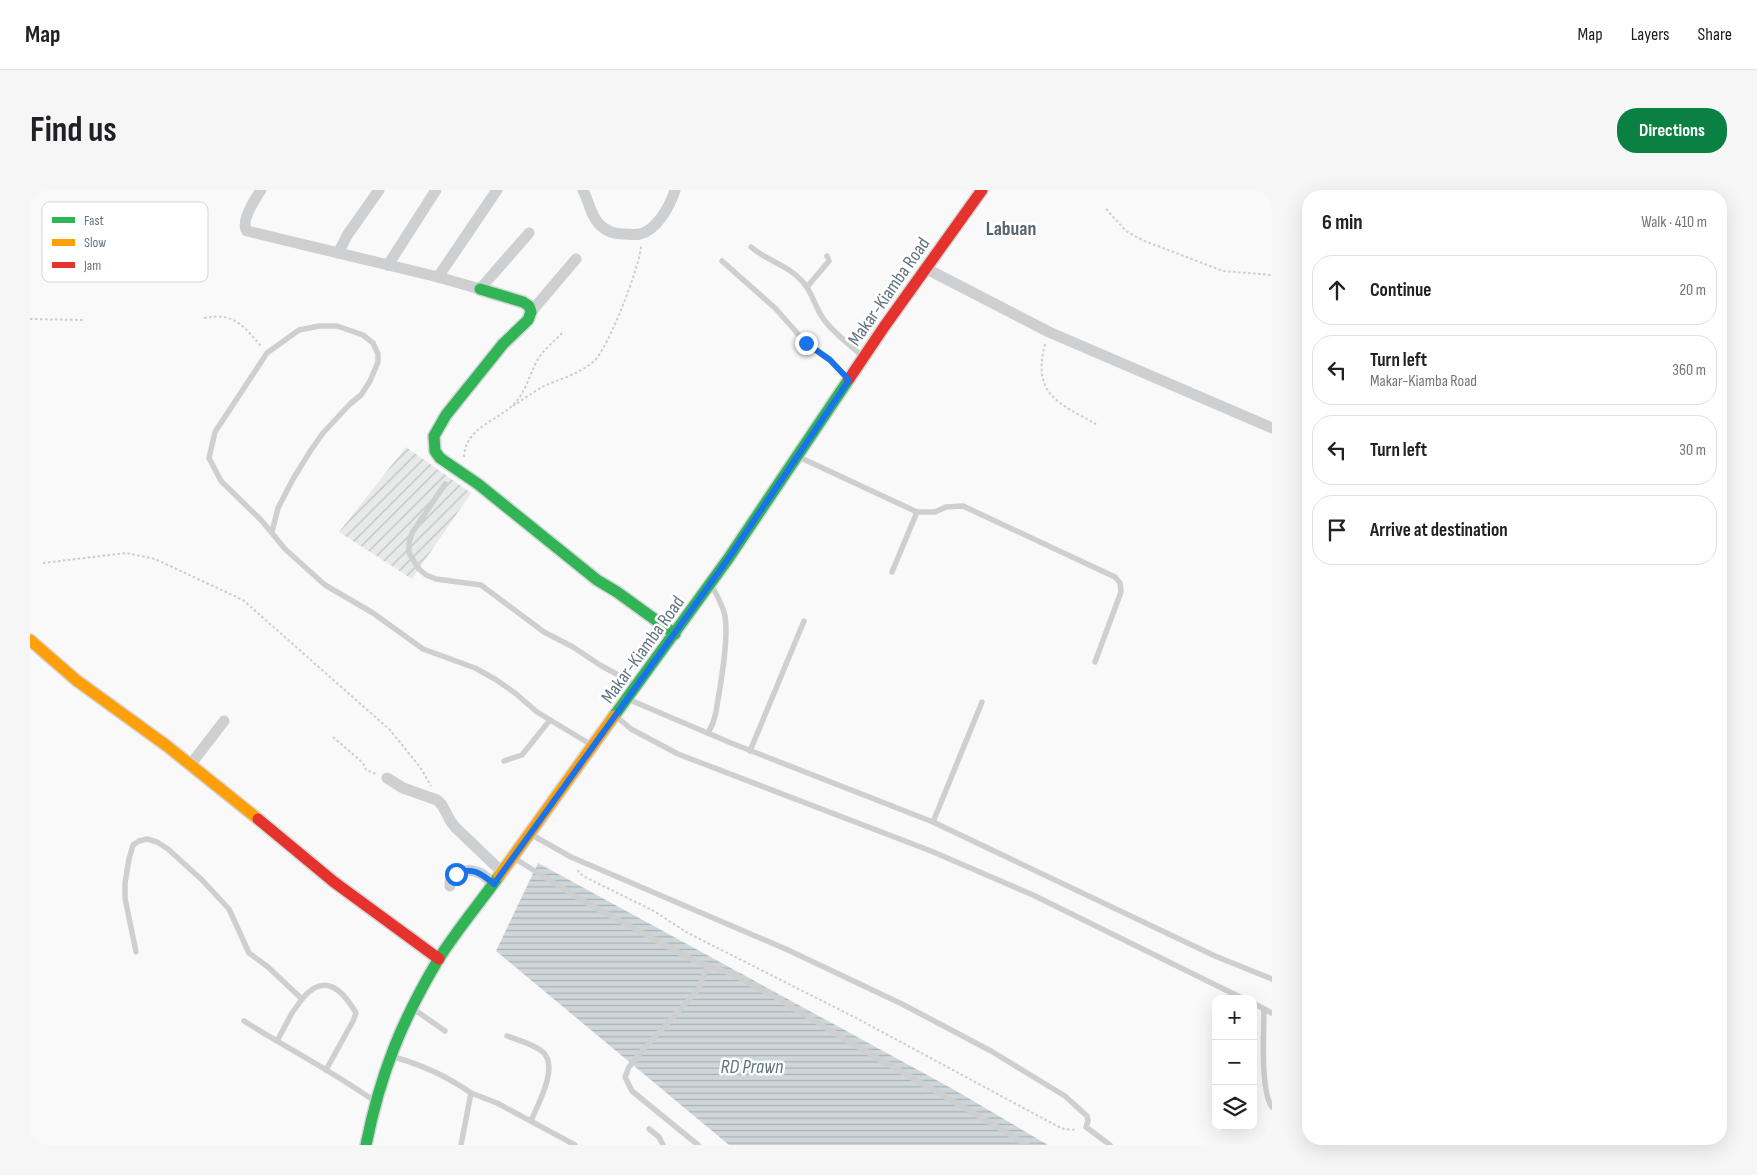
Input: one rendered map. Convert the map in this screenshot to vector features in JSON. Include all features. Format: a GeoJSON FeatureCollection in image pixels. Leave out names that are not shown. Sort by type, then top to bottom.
{"type":"FeatureCollection","features":[{"type":"Feature","properties":{"kind":"main road","name":"Makar-Kiamba Road"},"geometry":{"type":"LineString","coordinates":[[366,1145],[375,1102],[389,1056],[411,1008],[439,959],[675,634],[925,268],[982,190]]}},
{"type":"Feature","properties":{"kind":"main road"},"geometry":{"type":"LineString","coordinates":[[480,289],[523,302],[529,306],[531,312],[528,320],[503,344],[457,399],[434,436],[435,451],[440,458],[478,484],[597,580],[675,634]]}},
{"type":"Feature","properties":{"kind":"main road"},"geometry":{"type":"LineString","coordinates":[[30,640],[76,680],[191,764],[334,882],[439,959]]}},
{"type":"Feature","properties":{"kind":"street"},"geometry":{"type":"LineString","coordinates":[[261,190],[244,224],[244,228],[247,231],[388,264],[480,289],[529,232]]}},
{"type":"Feature","properties":{"kind":"street"},"geometry":{"type":"LineString","coordinates":[[338,253],[348,234],[379,190]]}},
{"type":"Feature","properties":{"kind":"street"},"geometry":{"type":"LineString","coordinates":[[388,264],[436,190]]}},
{"type":"Feature","properties":{"kind":"street"},"geometry":{"type":"LineString","coordinates":[[438,277],[497,190]]}},
{"type":"Feature","properties":{"kind":"street"},"geometry":{"type":"LineString","coordinates":[[583,190],[598,223],[607,231],[618,234],[640,234],[655,225],[668,207],[675,190]]}},
{"type":"Feature","properties":{"kind":"street"},"geometry":{"type":"LineString","coordinates":[[531,312],[576,259]]}},
{"type":"Feature","properties":{"kind":"street"},"geometry":{"type":"LineString","coordinates":[[925,268],[1049,332],[1272,428]]}},
{"type":"Feature","properties":{"kind":"street"},"geometry":{"type":"LineString","coordinates":[[191,764],[224,721]]}},
{"type":"Feature","properties":{"kind":"street"},"geometry":{"type":"LineString","coordinates":[[387,778],[403,788],[437,800],[456,828],[502,872]]}},
{"type":"Feature","properties":{"kind":"street"},"geometry":{"type":"LineString","coordinates":[[450,886],[452,877],[460,872],[470,871],[478,872],[494,884]]}},
{"type":"Feature","properties":{"kind":"lane"},"geometry":{"type":"LineString","coordinates":[[751,247],[761,256],[782,264],[803,281],[814,298],[824,320],[864,357]]}},
{"type":"Feature","properties":{"kind":"lane"},"geometry":{"type":"LineString","coordinates":[[807,287],[829,261],[827,256]]}},
{"type":"Feature","properties":{"kind":"lane"},"geometry":{"type":"LineString","coordinates":[[722,260],[775,308],[806,343],[830,360],[849,380]]}},
{"type":"Feature","properties":{"kind":"lane"},"geometry":{"type":"LineString","coordinates":[[272,532],[278,508],[293,479],[323,433],[361,395],[370,381],[378,362],[377,350],[370,339],[353,331],[337,326],[319,326],[299,330],[267,353],[215,432],[209,458],[221,481],[272,532],[285,549],[325,585],[373,613],[423,649],[475,668],[495,679],[515,692],[537,712],[593,746]]}},
{"type":"Feature","properties":{"kind":"lane"},"geometry":{"type":"LineString","coordinates":[[797,456],[916,512],[935,512],[946,507],[963,506],[1115,577],[1120,583],[1121,592],[1095,662]]}},
{"type":"Feature","properties":{"kind":"lane"},"geometry":{"type":"LineString","coordinates":[[445,484],[412,533],[409,552],[419,569],[426,575],[436,579],[481,585],[494,593],[516,613],[544,632],[573,647],[637,686]]}},
{"type":"Feature","properties":{"kind":"lane"},"geometry":{"type":"LineString","coordinates":[[892,572],[916,512]]}},
{"type":"Feature","properties":{"kind":"lane"},"geometry":{"type":"LineString","coordinates":[[708,733],[714,723],[718,700],[726,617],[711,583]]}},
{"type":"Feature","properties":{"kind":"lane"},"geometry":{"type":"LineString","coordinates":[[750,751],[804,621]]}},
{"type":"Feature","properties":{"kind":"lane"},"geometry":{"type":"LineString","coordinates":[[628,699],[750,751],[933,822],[1215,956],[1272,979]]}},
{"type":"Feature","properties":{"kind":"lane"},"geometry":{"type":"LineString","coordinates":[[933,822],[982,702]]}},
{"type":"Feature","properties":{"kind":"lane"},"geometry":{"type":"LineString","coordinates":[[615,716],[630,729],[678,754],[931,850],[1033,895],[1236,995]]}},
{"type":"Feature","properties":{"kind":"lane"},"geometry":{"type":"LineString","coordinates":[[504,761],[522,755],[550,720]]}},
{"type":"Feature","properties":{"kind":"lane"},"geometry":{"type":"LineString","coordinates":[[529,833],[571,857],[788,950],[902,1004],[991,1052],[1065,1096],[1087,1116],[1086,1127],[1110,1145]]}},
{"type":"Feature","properties":{"kind":"lane"},"geometry":{"type":"LineString","coordinates":[[136,952],[124,898],[125,883],[128,859],[133,845],[139,840],[147,839],[157,842],[168,849],[202,880],[229,909],[250,953],[302,999]]}},
{"type":"Feature","properties":{"kind":"lane"},"geometry":{"type":"LineString","coordinates":[[513,857],[583,901],[695,961],[735,975],[778,999],[1027,1145]]}},
{"type":"Feature","properties":{"kind":"lane"},"geometry":{"type":"LineString","coordinates":[[698,1145],[632,1091],[625,1077],[629,1067],[640,1053],[696,991],[704,978],[708,965]]}},
{"type":"Feature","properties":{"kind":"lane"},"geometry":{"type":"LineString","coordinates":[[277,1041],[292,1013],[314,986],[327,985],[334,987],[356,1013],[326,1070]]}},
{"type":"Feature","properties":{"kind":"lane"},"geometry":{"type":"LineString","coordinates":[[1257,1005],[1272,1012]]}},
{"type":"Feature","properties":{"kind":"lane"},"geometry":{"type":"LineString","coordinates":[[411,1008],[445,1031]]}},
{"type":"Feature","properties":{"kind":"lane"},"geometry":{"type":"LineString","coordinates":[[1264,1008],[1264,1057],[1267,1096],[1272,1107]]}},
{"type":"Feature","properties":{"kind":"lane"},"geometry":{"type":"LineString","coordinates":[[244,1021],[344,1080],[375,1102]]}},
{"type":"Feature","properties":{"kind":"lane"},"geometry":{"type":"LineString","coordinates":[[507,1036],[531,1045],[543,1052],[548,1062],[550,1072],[531,1122]]}},
{"type":"Feature","properties":{"kind":"lane"},"geometry":{"type":"LineString","coordinates":[[389,1056],[415,1063],[434,1071],[471,1093],[497,1104],[574,1145]]}},
{"type":"Feature","properties":{"kind":"lane"},"geometry":{"type":"LineString","coordinates":[[461,1145],[462,1131],[471,1093]]}},
{"type":"Feature","properties":{"kind":"lane"},"geometry":{"type":"LineString","coordinates":[[648,1128],[658,1137],[663,1145]]}},
{"type":"Feature","properties":{"kind":"path"},"geometry":{"type":"LineString","coordinates":[[1106,209],[1126,231],[1142,240],[1223,271],[1272,275]]}},
{"type":"Feature","properties":{"kind":"path"},"geometry":{"type":"LineString","coordinates":[[465,475],[464,454],[467,444],[476,430],[542,388],[594,362],[602,351],[628,292],[640,258],[640,234]]}},
{"type":"Feature","properties":{"kind":"path"},"geometry":{"type":"LineString","coordinates":[[204,318],[216,316],[234,319],[245,326],[267,353]]}},
{"type":"Feature","properties":{"kind":"path"},"geometry":{"type":"LineString","coordinates":[[30,319],[83,320]]}},
{"type":"Feature","properties":{"kind":"path"},"geometry":{"type":"LineString","coordinates":[[1049,332],[1041,362],[1047,390],[1057,402],[1096,424]]}},
{"type":"Feature","properties":{"kind":"path"},"geometry":{"type":"LineString","coordinates":[[513,406],[529,384],[537,361],[543,352],[562,333]]}},
{"type":"Feature","properties":{"kind":"path"},"geometry":{"type":"LineString","coordinates":[[43,563],[126,553],[155,559],[243,600],[390,730],[420,767],[437,800]]}},
{"type":"Feature","properties":{"kind":"path"},"geometry":{"type":"LineString","coordinates":[[333,737],[363,763],[366,770],[387,778]]}},
{"type":"Feature","properties":{"kind":"path"},"geometry":{"type":"LineString","coordinates":[[571,857],[579,873],[654,911],[686,932],[858,1019],[1057,1126],[1074,1130],[1086,1127]]}},
{"type":"Feature","properties":{"kind":"shaded area"},"geometry":{"type":"Polygon","coordinates":[[[406,447],[471,493],[412,579],[339,532],[406,447]]]}},
{"type":"Feature","properties":{"kind":"water","name":"RD Prawn"},"geometry":{"type":"Polygon","coordinates":[[[538,863],[951,1088],[1048,1145],[729,1145],[496,951],[538,863]]]}},
{"type":"Feature","properties":{"kind":"traffic: fast"},"geometry":{"type":"LineString","coordinates":[[480,289],[523,302],[529,306],[531,312],[528,320],[503,344],[446,415],[434,436],[435,451],[440,458],[478,484],[597,580],[617,592],[675,634]]}},
{"type":"Feature","properties":{"kind":"traffic: fast"},"geometry":{"type":"LineString","coordinates":[[614,716],[728,559],[849,379]]}},
{"type":"Feature","properties":{"kind":"traffic: fast"},"geometry":{"type":"LineString","coordinates":[[366,1145],[385,1072],[413,1005],[445,949],[499,876]]}},
{"type":"Feature","properties":{"kind":"traffic: slow"},"geometry":{"type":"LineString","coordinates":[[30,640],[76,680],[167,746],[258,819]]}},
{"type":"Feature","properties":{"kind":"traffic: slow"},"geometry":{"type":"LineString","coordinates":[[499,876],[614,716]]}},
{"type":"Feature","properties":{"kind":"traffic: jam"},"geometry":{"type":"LineString","coordinates":[[849,379],[982,190]]}},
{"type":"Feature","properties":{"kind":"traffic: jam"},"geometry":{"type":"LineString","coordinates":[[258,819],[334,882],[439,959]]}},
{"type":"Feature","properties":{"kind":"district","name":"Labuan"},"geometry":{"type":"Point","coordinates":[1011,228]}},
{"type":"Feature","properties":{"kind":"route"},"geometry":{"type":"LineString","coordinates":[[456,874],[464,871],[478,872],[494,884],[728,559],[849,380],[830,360],[806,343]]}}]}
